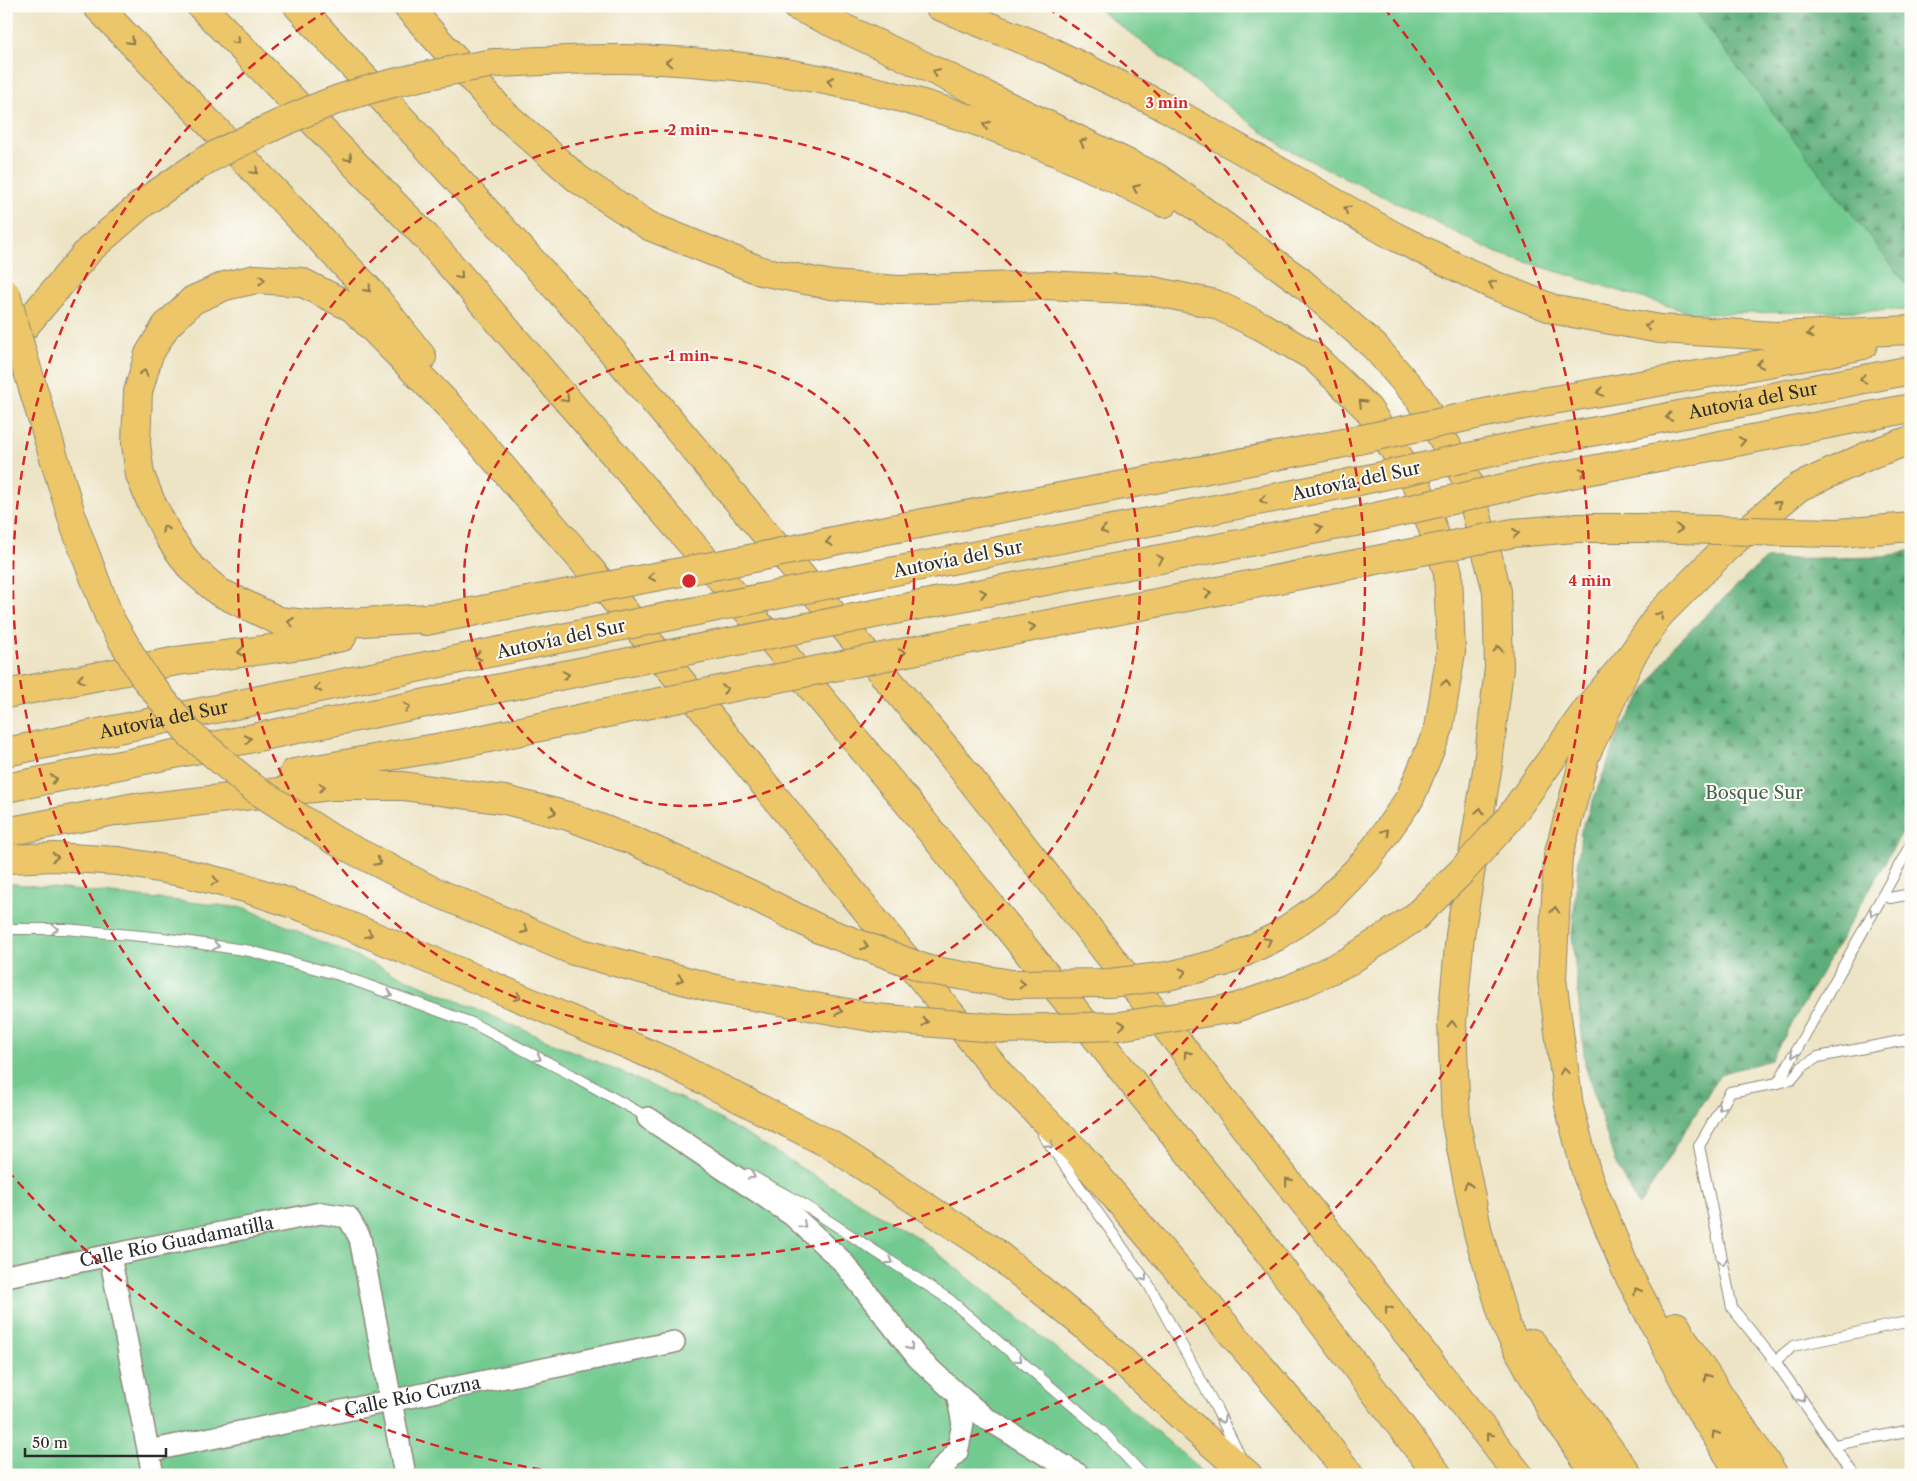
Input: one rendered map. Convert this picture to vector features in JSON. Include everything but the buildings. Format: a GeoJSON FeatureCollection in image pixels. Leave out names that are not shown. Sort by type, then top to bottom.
{"type":"FeatureCollection","features":[{"type":"Feature","properties":{"kind":"highway"},"geometry":{"type":"LineString","coordinates":[[97,6],[370,291],[584,562],[1002,1077],[1077,1152],[1317,1433],[1350,1475]]}},
{"type":"Feature","properties":{"kind":"highway"},"geometry":{"type":"LineString","coordinates":[[202,6],[427,238],[696,549],[908,803],[1248,1227],[1438,1475]]}},
{"type":"Feature","properties":{"kind":"highway"},"geometry":{"type":"LineString","coordinates":[[298,6],[586,320],[953,757],[1519,1475]]}},
{"type":"Feature","properties":{"kind":"highway"},"geometry":{"type":"LineString","coordinates":[[117,811],[330,786],[403,786],[506,800],[568,816],[634,841],[750,894],[819,929],[929,970],[1011,984],[1110,983],[1168,976],[1224,962],[1276,937],[1326,902],[1366,861],[1410,798],[1439,728],[1450,652],[1448,572],[1418,487],[1368,409],[1314,357],[1261,326],[1215,304],[1148,290],[1046,285],[899,290],[831,285],[760,271],[649,226],[578,179],[503,113],[407,6]]}},
{"type":"Feature","properties":{"kind":"highway"},"geometry":{"type":"LineString","coordinates":[[796,6],[1156,177],[1300,281],[1376,347],[1420,398],[1468,482],[1497,591],[1498,668],[1488,764],[1460,935],[1452,1022],[1456,1123],[1478,1233],[1506,1326],[1552,1410],[1597,1475]]}},
{"type":"Feature","properties":{"kind":"highway"},"geometry":{"type":"LineString","coordinates":[[939,6],[1048,50],[1167,108],[1394,236],[1491,284],[1556,310],[1660,329],[1775,336],[1911,330]]}},
{"type":"Feature","properties":{"kind":"highway"},"geometry":{"type":"LineString","coordinates":[[14,348],[90,249],[143,203],[206,160],[274,125],[342,98],[420,76],[494,63],[622,59],[701,63],[783,72],[868,88],[943,108],[1044,146],[1148,194],[1300,281]]}},
{"type":"Feature","properties":{"kind":"highway"},"geometry":{"type":"LineString","coordinates":[[444,617],[316,625],[279,621],[219,592],[191,568],[169,537],[151,502],[140,475],[136,444],[138,392],[149,354],[166,326],[193,300],[225,286],[256,279],[301,282],[353,308],[450,407],[584,562]]}},
{"type":"Feature","properties":{"kind":"highway"},"geometry":{"type":"LineString","coordinates":[[6,294],[14,348],[75,527],[110,619],[144,676],[190,734],[252,787],[334,840],[432,890],[574,951],[720,990],[876,1018],[1006,1029],[1119,1026],[1235,1008],[1290,988],[1349,961],[1414,918],[1461,872],[1508,820],[1588,708],[1632,654],[1660,614],[1728,546],[1799,487],[1874,453],[1911,440]]}},
{"type":"Feature","properties":{"kind":"highway"},"geometry":{"type":"LineString","coordinates":[[6,694],[177,661],[301,645],[744,560],[876,532],[1334,445],[1513,408],[1819,354],[1911,335]]}},
{"type":"Feature","properties":{"kind":"highway","name":"Autovía del Sur"},"geometry":{"type":"LineString","coordinates":[[6,752],[900,570],[1345,484],[1529,444],[1911,370]]}},
{"type":"Feature","properties":{"kind":"highway","name":"Autovía del Sur"},"geometry":{"type":"LineString","coordinates":[[6,788],[604,667],[1354,522],[1535,481],[1911,408]]}},
{"type":"Feature","properties":{"kind":"highway"},"geometry":{"type":"LineString","coordinates":[[6,832],[293,774],[464,743],[966,640],[1513,532],[1646,528],[1846,532],[1911,527]]}},
{"type":"Feature","properties":{"kind":"highway"},"geometry":{"type":"LineString","coordinates":[[1632,654],[1585,756],[1558,856],[1552,979],[1569,1106],[1587,1175],[1627,1272],[1700,1410],[1741,1475]]}},
{"type":"Feature","properties":{"kind":"highway"},"geometry":{"type":"LineString","coordinates":[[6,859],[55,857],[118,861],[181,872],[244,888],[311,910],[482,981],[668,1062],[831,1145],[992,1250],[1084,1325],[1195,1429],[1248,1475]]}},
{"type":"Feature","properties":{"kind":"highway"},"geometry":{"type":"LineString","coordinates":[[1569,1106],[1645,1267],[1693,1356],[1774,1475]]}},
{"type":"Feature","properties":{"kind":"highway"},"geometry":{"type":"LineString","coordinates":[[1478,1233],[1532,1344],[1628,1475]]}},
{"type":"Feature","properties":{"kind":"street"},"geometry":{"type":"LineString","coordinates":[[648,1118],[792,1215],[842,1261],[918,1358],[957,1394],[984,1417],[1080,1475]]}},
{"type":"Feature","properties":{"kind":"street","name":"Calle Río Guadamatilla"},"geometry":{"type":"LineString","coordinates":[[6,1276],[321,1214],[348,1217],[360,1238],[390,1401]]}},
{"type":"Feature","properties":{"kind":"street"},"geometry":{"type":"LineString","coordinates":[[110,1256],[153,1475]]}},
{"type":"Feature","properties":{"kind":"street","name":"Calle Río Cuzna"},"geometry":{"type":"LineString","coordinates":[[149,1451],[674,1342]]}},
{"type":"Feature","properties":{"kind":"street"},"geometry":{"type":"LineString","coordinates":[[936,1475],[957,1452],[963,1424],[957,1394]]}},
{"type":"Feature","properties":{"kind":"street"},"geometry":{"type":"LineString","coordinates":[[390,1401],[405,1475]]}},
{"type":"Feature","properties":{"kind":"lane"},"geometry":{"type":"LineString","coordinates":[[1778,1083],[1911,844]]}},
{"type":"Feature","properties":{"kind":"lane"},"geometry":{"type":"LineString","coordinates":[[1883,895],[1890,898],[1911,894]]}},
{"type":"Feature","properties":{"kind":"lane"},"geometry":{"type":"LineString","coordinates":[[6,929],[65,929],[164,938],[250,951],[339,975],[472,1023],[572,1075],[801,1204],[950,1300],[1102,1431],[1143,1475]]}},
{"type":"Feature","properties":{"kind":"lane"},"geometry":{"type":"LineString","coordinates":[[1854,1475],[1835,1445],[1775,1362],[1732,1308],[1699,1146],[1730,1092],[1791,1080],[1802,1067],[1818,1057],[1911,1039]]}},
{"type":"Feature","properties":{"kind":"lane"},"geometry":{"type":"LineString","coordinates":[[1002,1077],[1149,1285],[1216,1408],[1248,1475]]}},
{"type":"Feature","properties":{"kind":"lane"},"geometry":{"type":"LineString","coordinates":[[1775,1362],[1793,1346],[1911,1321]]}},
{"type":"Feature","properties":{"kind":"lane"},"geometry":{"type":"LineString","coordinates":[[1835,1445],[1911,1430]]}},
{"type":"Feature","properties":{"kind":"green space"},"geometry":{"type":"Polygon","coordinates":[[[1094,6],[1911,6],[1911,310],[1694,314],[1497,253],[1283,147],[1094,6]]]}},
{"type":"Feature","properties":{"kind":"green space"},"geometry":{"type":"Polygon","coordinates":[[[1698,6],[1911,6],[1911,290],[1698,16],[1698,6]]]}},
{"type":"Feature","properties":{"kind":"green space","name":"Bosque Sur"},"geometry":{"type":"Polygon","coordinates":[[[1911,550],[1911,817],[1771,1060],[1720,1074],[1639,1206],[1615,1162],[1585,1065],[1572,935],[1581,831],[1622,726],[1675,645],[1765,559],[1884,557],[1911,550]]]}},
{"type":"Feature","properties":{"kind":"green space"},"geometry":{"type":"Polygon","coordinates":[[[6,883],[245,908],[698,1106],[920,1239],[1120,1400],[1207,1475],[6,1475],[6,883]]]}}]}
